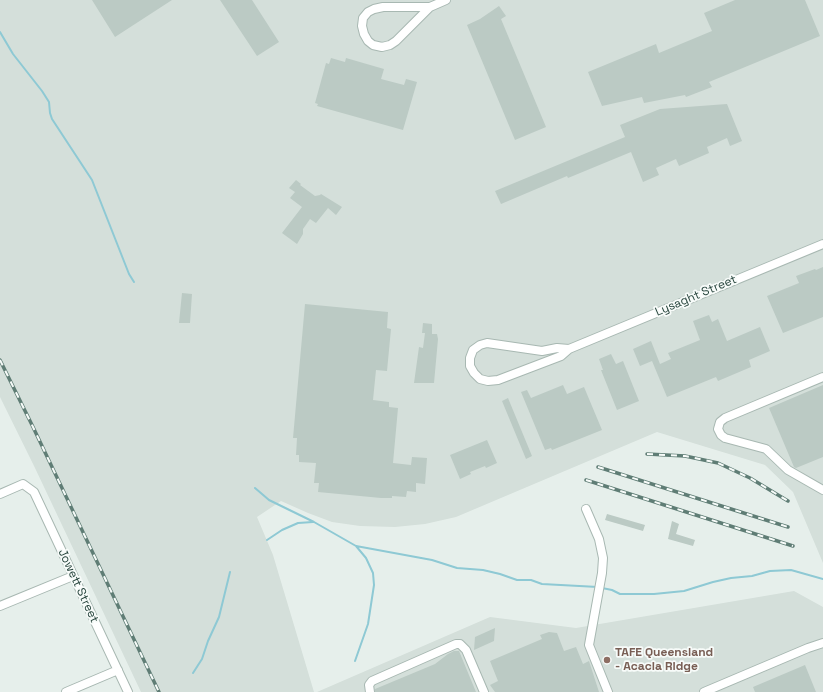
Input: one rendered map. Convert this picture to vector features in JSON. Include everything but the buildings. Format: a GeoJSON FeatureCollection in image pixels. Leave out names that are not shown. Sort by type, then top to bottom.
{"type":"FeatureCollection","features":[{"type":"Feature","properties":{"kind":"street"},"geometry":{"type":"LineString","coordinates":[[430,7],[380,7],[374,9],[368,12],[362,21],[364,34],[368,41],[373,45],[390,45],[396,41],[430,7],[446,0]]}},
{"type":"Feature","properties":{"kind":"street","name":"Lysaght Street"},"geometry":{"type":"LineString","coordinates":[[569,348],[561,356],[492,381],[480,379],[470,366],[470,358],[473,350],[480,345],[487,343],[542,351],[558,348],[569,348],[823,244]]}},
{"type":"Feature","properties":{"kind":"street"},"geometry":{"type":"LineString","coordinates":[[823,377],[725,418],[720,422],[718,429],[721,435],[725,438],[766,449],[788,470],[823,490]]}},
{"type":"Feature","properties":{"kind":"street","name":"Jowett Street"},"geometry":{"type":"LineString","coordinates":[[0,494],[23,484],[34,492],[128,692]]}},
{"type":"Feature","properties":{"kind":"street"},"geometry":{"type":"LineString","coordinates":[[586,509],[603,558],[602,573],[589,645],[608,692]]}},
{"type":"Feature","properties":{"kind":"street"},"geometry":{"type":"LineString","coordinates":[[0,606],[73,576]]}},
{"type":"Feature","properties":{"kind":"street"},"geometry":{"type":"LineString","coordinates":[[704,692],[823,643]]}},
{"type":"Feature","properties":{"kind":"street"},"geometry":{"type":"LineString","coordinates":[[370,692],[369,685],[372,681],[456,644],[460,644],[466,650],[484,692]]}},
{"type":"Feature","properties":{"kind":"street"},"geometry":{"type":"LineString","coordinates":[[66,692],[118,670]]}},
{"type":"Feature","properties":{"kind":"shaded area"},"geometry":{"type":"Polygon","coordinates":[[[0,0],[823,0],[823,563],[793,492],[765,465],[657,432],[456,517],[425,524],[395,527],[360,526],[332,522],[281,501],[257,517],[273,555],[314,692],[141,692],[0,397],[0,0]]]}},
{"type":"Feature","properties":{"kind":"shaded area","name":"TAFE Queensland - Acacia Ridge"},"geometry":{"type":"Polygon","coordinates":[[[794,591],[823,607],[823,692],[317,692],[490,617],[576,628],[794,591]]]}},
{"type":"Feature","properties":{"kind":"waterway"},"geometry":{"type":"LineString","coordinates":[[0,32],[13,54],[49,102],[52,119],[92,180],[129,274],[134,282]]}},
{"type":"Feature","properties":{"kind":"waterway"},"geometry":{"type":"LineString","coordinates":[[255,488],[269,500],[314,522],[356,546],[432,560],[457,568],[483,570],[517,580],[531,580],[542,584],[598,587]]}},
{"type":"Feature","properties":{"kind":"waterway"},"geometry":{"type":"LineString","coordinates":[[267,540],[282,530],[298,523],[313,522]]}},
{"type":"Feature","properties":{"kind":"waterway"},"geometry":{"type":"LineString","coordinates":[[355,661],[368,624],[374,585],[373,573],[366,558],[356,546]]}},
{"type":"Feature","properties":{"kind":"waterway"},"geometry":{"type":"LineString","coordinates":[[602,588],[612,590],[620,594],[654,594],[684,591],[713,582],[731,578],[752,576],[770,571],[791,570],[823,579]]}},
{"type":"Feature","properties":{"kind":"waterway"},"geometry":{"type":"LineString","coordinates":[[193,673],[202,659],[219,617],[230,572]]}},
{"type":"Feature","properties":{"kind":"railway"},"geometry":{"type":"LineString","coordinates":[[0,360],[159,692]]}},
{"type":"Feature","properties":{"kind":"railway"},"geometry":{"type":"LineString","coordinates":[[647,454],[685,456],[718,463],[750,478],[788,501]]}},
{"type":"Feature","properties":{"kind":"railway"},"geometry":{"type":"LineString","coordinates":[[598,467],[788,527]]}},
{"type":"Feature","properties":{"kind":"railway"},"geometry":{"type":"LineString","coordinates":[[586,480],[793,546]]}},
{"type":"Feature","properties":{"kind":"place","name":"TAFE Queensland - Acacia Ridge"},"geometry":{"type":"Point","coordinates":[607,660]}}]}
